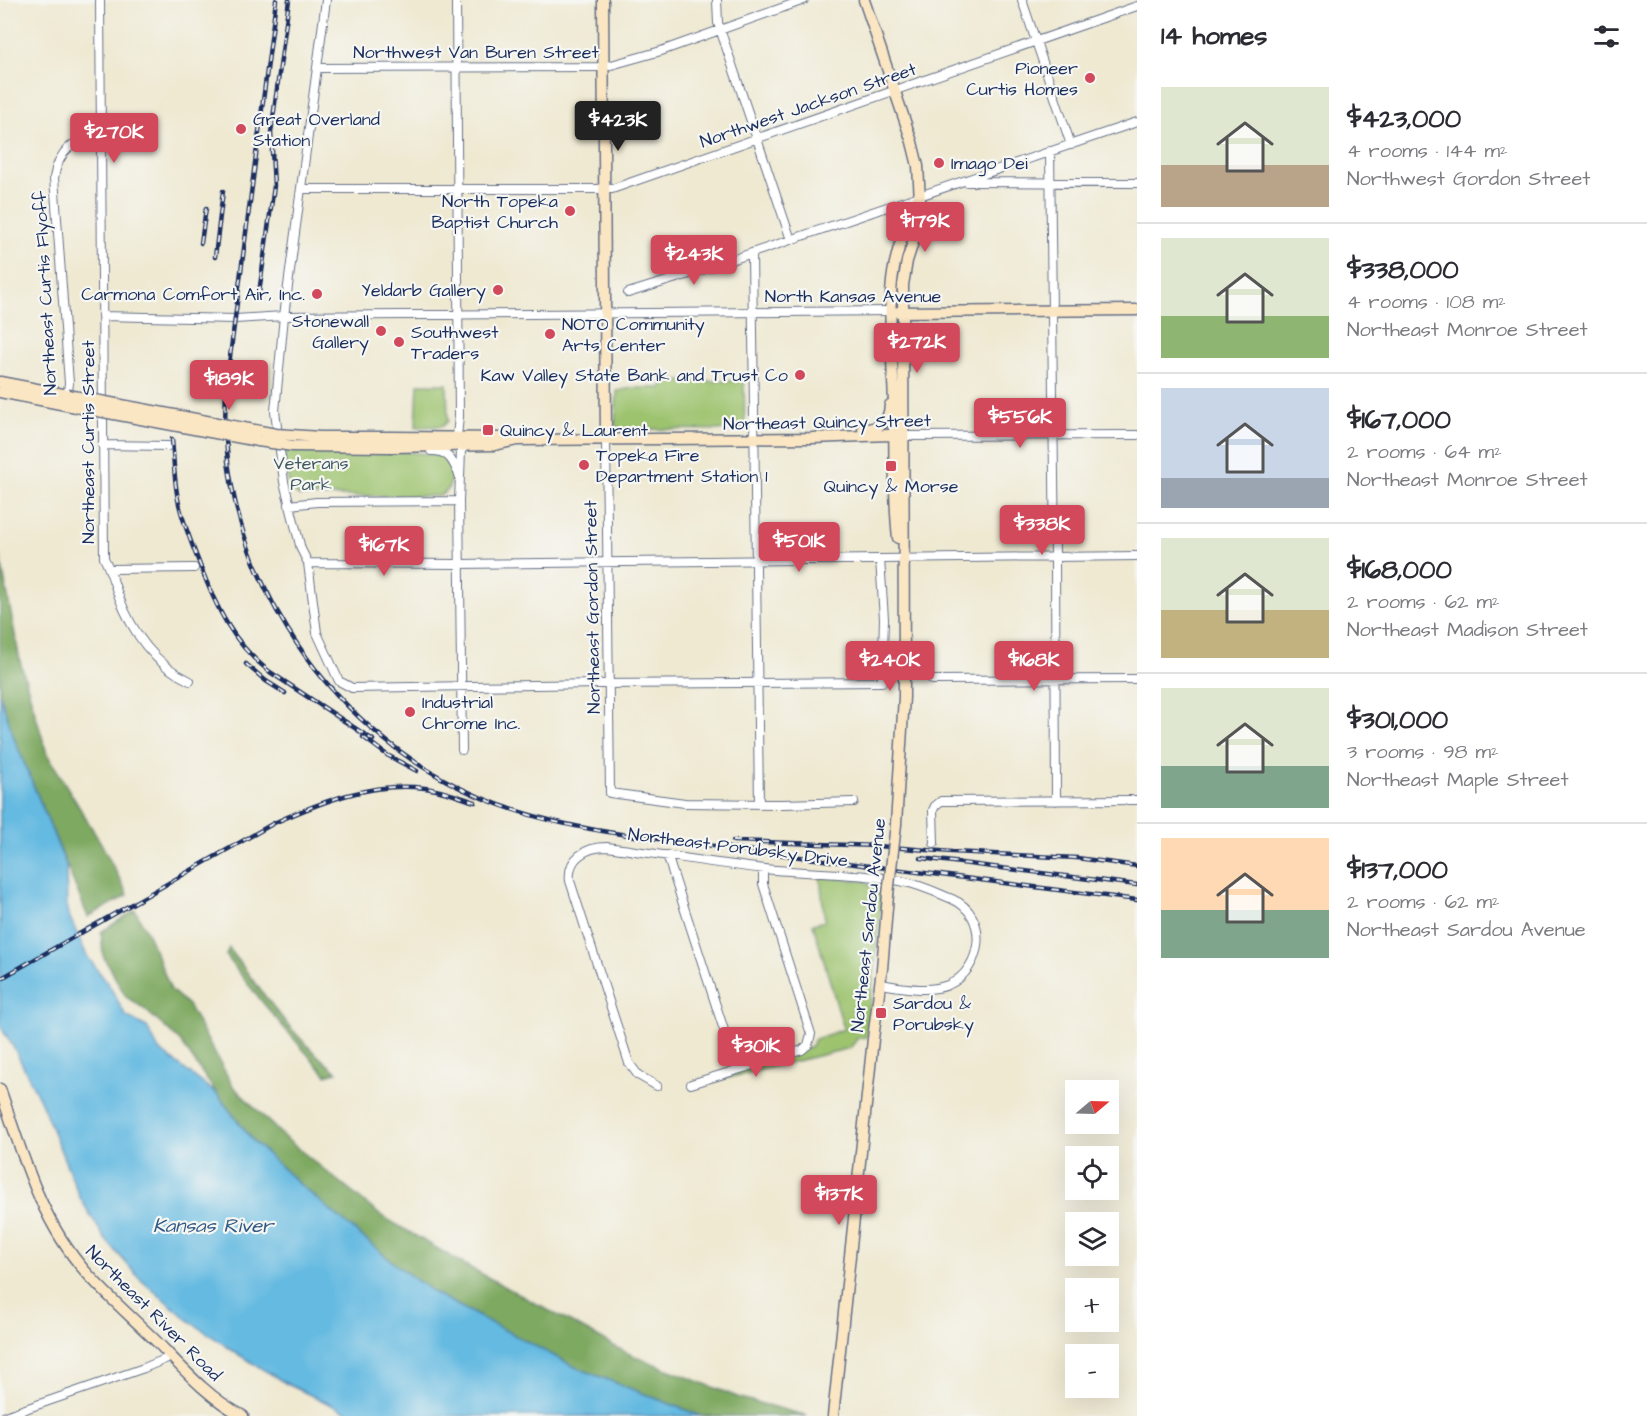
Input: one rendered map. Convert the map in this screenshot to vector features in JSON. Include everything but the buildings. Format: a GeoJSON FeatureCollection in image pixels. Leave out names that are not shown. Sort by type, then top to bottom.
{"type":"FeatureCollection","features":[{"type":"Feature","properties":{"kind":"main road","name":"Northeast Gordon Street"},"geometry":{"type":"LineString","coordinates":[[603,0],[606,440]]}},
{"type":"Feature","properties":{"kind":"main road"},"geometry":{"type":"LineString","coordinates":[[825,437],[844,430],[870,429],[884,423],[889,415],[897,311],[921,217],[916,156],[864,0]]}},
{"type":"Feature","properties":{"kind":"main road","name":"North Kansas Avenue"},"geometry":{"type":"LineString","coordinates":[[897,311],[1137,310]]}},
{"type":"Feature","properties":{"kind":"main road"},"geometry":{"type":"LineString","coordinates":[[897,311],[899,436]]}},
{"type":"Feature","properties":{"kind":"main road"},"geometry":{"type":"LineString","coordinates":[[892,375],[899,436]]}},
{"type":"Feature","properties":{"kind":"main road"},"geometry":{"type":"LineString","coordinates":[[0,382],[67,400]]}},
{"type":"Feature","properties":{"kind":"main road"},"geometry":{"type":"LineString","coordinates":[[0,392],[67,400],[276,434],[393,444]]}},
{"type":"Feature","properties":{"kind":"main road","name":"Northeast Quincy Street"},"geometry":{"type":"LineString","coordinates":[[393,444],[457,437],[606,440],[899,436]]}},
{"type":"Feature","properties":{"kind":"main road","name":"Northeast Sardou Avenue"},"geometry":{"type":"LineString","coordinates":[[833,1416],[896,824],[904,697],[903,559],[905,551],[899,436]]}},
{"type":"Feature","properties":{"kind":"main road","name":"Northeast Quincy Street"},"geometry":{"type":"LineString","coordinates":[[393,444],[494,445],[517,440]]}},
{"type":"Feature","properties":{"kind":"main road","name":"Northeast River Road"},"geometry":{"type":"LineString","coordinates":[[0,1089],[38,1195],[62,1241],[91,1278],[170,1357],[217,1400],[243,1416]]}},
{"type":"Feature","properties":{"kind":"street","name":"Northeast Curtis Street"},"geometry":{"type":"LineString","coordinates":[[100,0],[104,558],[125,612],[141,639],[174,673],[189,681]]}},
{"type":"Feature","properties":{"kind":"street"},"geometry":{"type":"LineString","coordinates":[[326,0],[284,316],[275,411],[279,454],[289,505],[301,549],[308,563],[317,633],[339,681],[352,688],[882,682],[884,619],[880,559]]}},
{"type":"Feature","properties":{"kind":"street"},"geometry":{"type":"LineString","coordinates":[[456,0],[459,416],[457,437]]}},
{"type":"Feature","properties":{"kind":"street"},"geometry":{"type":"LineString","coordinates":[[717,0],[720,30],[791,240]]}},
{"type":"Feature","properties":{"kind":"street","name":"Northwest Van Buren Street"},"geometry":{"type":"LineString","coordinates":[[317,68],[604,67],[661,51],[804,0]]}},
{"type":"Feature","properties":{"kind":"street"},"geometry":{"type":"LineString","coordinates":[[1022,0],[1071,144]]}},
{"type":"Feature","properties":{"kind":"street","name":"Northwest Jackson Street"},"geometry":{"type":"LineString","coordinates":[[301,189],[612,189],[1137,6]]}},
{"type":"Feature","properties":{"kind":"street"},"geometry":{"type":"LineString","coordinates":[[628,293],[1137,122]]}},
{"type":"Feature","properties":{"kind":"street","name":"Northeast Curtis Flyoff"},"geometry":{"type":"LineString","coordinates":[[67,400],[68,373],[54,174],[60,158],[69,146],[79,139],[101,135]]}},
{"type":"Feature","properties":{"kind":"street"},"geometry":{"type":"LineString","coordinates":[[1050,151],[1056,801]]}},
{"type":"Feature","properties":{"kind":"street"},"geometry":{"type":"LineString","coordinates":[[960,182],[1137,183]]}},
{"type":"Feature","properties":{"kind":"street"},"geometry":{"type":"LineString","coordinates":[[752,253],[759,804],[854,802]]}},
{"type":"Feature","properties":{"kind":"street","name":"North Kansas Avenue"},"geometry":{"type":"LineString","coordinates":[[102,316],[235,319],[284,316],[897,311]]}},
{"type":"Feature","properties":{"kind":"street","name":"Northeast Quincy Street"},"geometry":{"type":"LineString","coordinates":[[899,436],[1137,435]]}},
{"type":"Feature","properties":{"kind":"street","name":"Northeast Gordon Street"},"geometry":{"type":"LineString","coordinates":[[606,440],[610,793],[676,803],[759,804]]}},
{"type":"Feature","properties":{"kind":"street"},"geometry":{"type":"LineString","coordinates":[[393,444],[444,453],[450,458],[459,475]]}},
{"type":"Feature","properties":{"kind":"street"},"geometry":{"type":"LineString","coordinates":[[102,445],[168,447]]}},
{"type":"Feature","properties":{"kind":"street"},"geometry":{"type":"LineString","coordinates":[[462,750],[459,475],[462,451],[466,445]]}},
{"type":"Feature","properties":{"kind":"street"},"geometry":{"type":"LineString","coordinates":[[289,505],[317,502],[459,501]]}},
{"type":"Feature","properties":{"kind":"street"},"geometry":{"type":"LineString","coordinates":[[308,563],[460,564],[1137,556]]}},
{"type":"Feature","properties":{"kind":"street"},"geometry":{"type":"LineString","coordinates":[[110,569],[195,568]]}},
{"type":"Feature","properties":{"kind":"street"},"geometry":{"type":"LineString","coordinates":[[932,680],[1137,679]]}},
{"type":"Feature","properties":{"kind":"street"},"geometry":{"type":"LineString","coordinates":[[934,843],[933,810],[941,801],[1137,800]]}},
{"type":"Feature","properties":{"kind":"street","name":"Northeast Porubsky Drive"},"geometry":{"type":"LineString","coordinates":[[657,1086],[638,1074],[629,1063],[570,881],[572,862],[591,850],[607,847],[763,869],[907,882],[958,902],[970,913],[978,931],[977,950],[971,964],[957,980],[934,988],[880,984]]}},
{"type":"Feature","properties":{"kind":"street"},"geometry":{"type":"LineString","coordinates":[[667,855],[737,1070]]}},
{"type":"Feature","properties":{"kind":"street"},"geometry":{"type":"LineString","coordinates":[[691,1084],[802,1050],[808,1045],[811,1034],[763,884],[763,869]]}},
{"type":"Feature","properties":{"kind":"street"},"geometry":{"type":"LineString","coordinates":[[5,1416],[170,1357]]}},
{"type":"Feature","properties":{"kind":"green space"},"geometry":{"type":"Polygon","coordinates":[[[663,381],[744,381],[745,428],[741,430],[617,429],[615,424],[617,391],[632,388],[662,388],[663,381]]]}},
{"type":"Feature","properties":{"kind":"green space"},"geometry":{"type":"Polygon","coordinates":[[[418,384],[447,384],[448,421],[443,426],[416,427],[418,384]]]}},
{"type":"Feature","properties":{"kind":"green space","name":"Veterans Park"},"geometry":{"type":"Polygon","coordinates":[[[283,448],[442,455],[449,466],[450,483],[439,496],[299,496],[294,492],[289,481],[283,448]]]}},
{"type":"Feature","properties":{"kind":"green space"},"geometry":{"type":"Polygon","coordinates":[[[0,555],[20,661],[47,754],[101,843],[128,895],[88,917],[14,738],[0,695],[0,555]]]}},
{"type":"Feature","properties":{"kind":"green space"},"geometry":{"type":"Polygon","coordinates":[[[820,877],[865,881],[882,895],[867,1037],[858,1038],[850,1048],[699,1085],[810,1047],[815,1039],[844,1029],[813,924],[825,921],[820,877]]]}},
{"type":"Feature","properties":{"kind":"green space"},"geometry":{"type":"Polygon","coordinates":[[[135,910],[149,936],[171,990],[188,1005],[233,1086],[284,1137],[380,1215],[467,1266],[627,1353],[740,1398],[808,1416],[701,1416],[575,1367],[434,1293],[396,1265],[305,1189],[253,1141],[180,1041],[142,1007],[126,997],[103,956],[101,932],[135,910]]]}},
{"type":"Feature","properties":{"kind":"green space"},"geometry":{"type":"Polygon","coordinates":[[[229,948],[292,1029],[337,1072],[326,1075],[287,1031],[226,955],[229,948]]]}},
{"type":"Feature","properties":{"kind":"water","name":"Kansas River"},"geometry":{"type":"Polygon","coordinates":[[[0,695],[14,738],[66,865],[67,911],[87,956],[109,985],[126,1016],[147,1027],[159,1050],[217,1094],[253,1141],[305,1189],[396,1265],[434,1293],[575,1367],[701,1416],[355,1416],[287,1384],[236,1353],[187,1319],[142,1281],[105,1239],[80,1198],[41,1102],[13,1046],[0,1026],[0,695]]]}},
{"type":"Feature","properties":{"kind":"railway"},"geometry":{"type":"LineString","coordinates":[[276,0],[227,380],[226,446],[237,510],[258,572],[288,630],[326,682],[372,729],[424,768],[482,798],[535,817],[627,835],[1137,900]]}},
{"type":"Feature","properties":{"kind":"railway"},"geometry":{"type":"LineString","coordinates":[[259,293],[274,186],[271,133],[289,0]]}},
{"type":"Feature","properties":{"kind":"railway"},"geometry":{"type":"LineString","coordinates":[[215,257],[223,191]]}},
{"type":"Feature","properties":{"kind":"railway"},"geometry":{"type":"LineString","coordinates":[[201,243],[206,208]]}},
{"type":"Feature","properties":{"kind":"railway"},"geometry":{"type":"LineString","coordinates":[[172,439],[179,504],[212,596],[227,624],[246,649],[270,672],[373,740]]}},
{"type":"Feature","properties":{"kind":"railway"},"geometry":{"type":"LineString","coordinates":[[246,664],[285,693]]}},
{"type":"Feature","properties":{"kind":"railway"},"geometry":{"type":"LineString","coordinates":[[363,737],[387,755],[417,771]]}},
{"type":"Feature","properties":{"kind":"railway"},"geometry":{"type":"LineString","coordinates":[[0,979],[274,823],[310,808],[367,790],[406,787],[438,790],[475,802]]}},
{"type":"Feature","properties":{"kind":"railway"},"geometry":{"type":"LineString","coordinates":[[733,841],[878,846],[1077,858],[1137,866]]}},
{"type":"Feature","properties":{"kind":"railway"},"geometry":{"type":"LineString","coordinates":[[921,858],[1137,885]]}},
{"type":"Feature","properties":{"kind":"place","name":"Pioneer Curtis Homes"},"geometry":{"type":"Point","coordinates":[1090,78]}},
{"type":"Feature","properties":{"kind":"place","name":"Great Overland Station"},"geometry":{"type":"Point","coordinates":[241,129]}},
{"type":"Feature","properties":{"kind":"place","name":"Imago Dei"},"geometry":{"type":"Point","coordinates":[939,163]}},
{"type":"Feature","properties":{"kind":"place","name":"North Topeka Baptist Church"},"geometry":{"type":"Point","coordinates":[570,211]}},
{"type":"Feature","properties":{"kind":"place","name":"Yeldarb Gallery"},"geometry":{"type":"Point","coordinates":[498,290]}},
{"type":"Feature","properties":{"kind":"place","name":"Carmona Comfort Air, Inc."},"geometry":{"type":"Point","coordinates":[317,294]}},
{"type":"Feature","properties":{"kind":"place","name":"Stonewall Gallery"},"geometry":{"type":"Point","coordinates":[381,331]}},
{"type":"Feature","properties":{"kind":"place","name":"NOTO Community Arts Center"},"geometry":{"type":"Point","coordinates":[550,334]}},
{"type":"Feature","properties":{"kind":"place","name":"Southwest Traders"},"geometry":{"type":"Point","coordinates":[399,342]}},
{"type":"Feature","properties":{"kind":"place","name":"Kaw Valley State Bank and Trust Co"},"geometry":{"type":"Point","coordinates":[800,375]}},
{"type":"Feature","properties":{"kind":"place","name":"Quincy & Laurent"},"geometry":{"type":"Point","coordinates":[488,430]}},
{"type":"Feature","properties":{"kind":"place","name":"Topeka Fire Department Station 1"},"geometry":{"type":"Point","coordinates":[584,465]}},
{"type":"Feature","properties":{"kind":"place","name":"Quincy & Morse"},"geometry":{"type":"Point","coordinates":[891,466]}},
{"type":"Feature","properties":{"kind":"place","name":"Industrial Chrome Inc."},"geometry":{"type":"Point","coordinates":[410,712]}},
{"type":"Feature","properties":{"kind":"place","name":"Sardou & Porubsky"},"geometry":{"type":"Point","coordinates":[881,1013]}}]}
